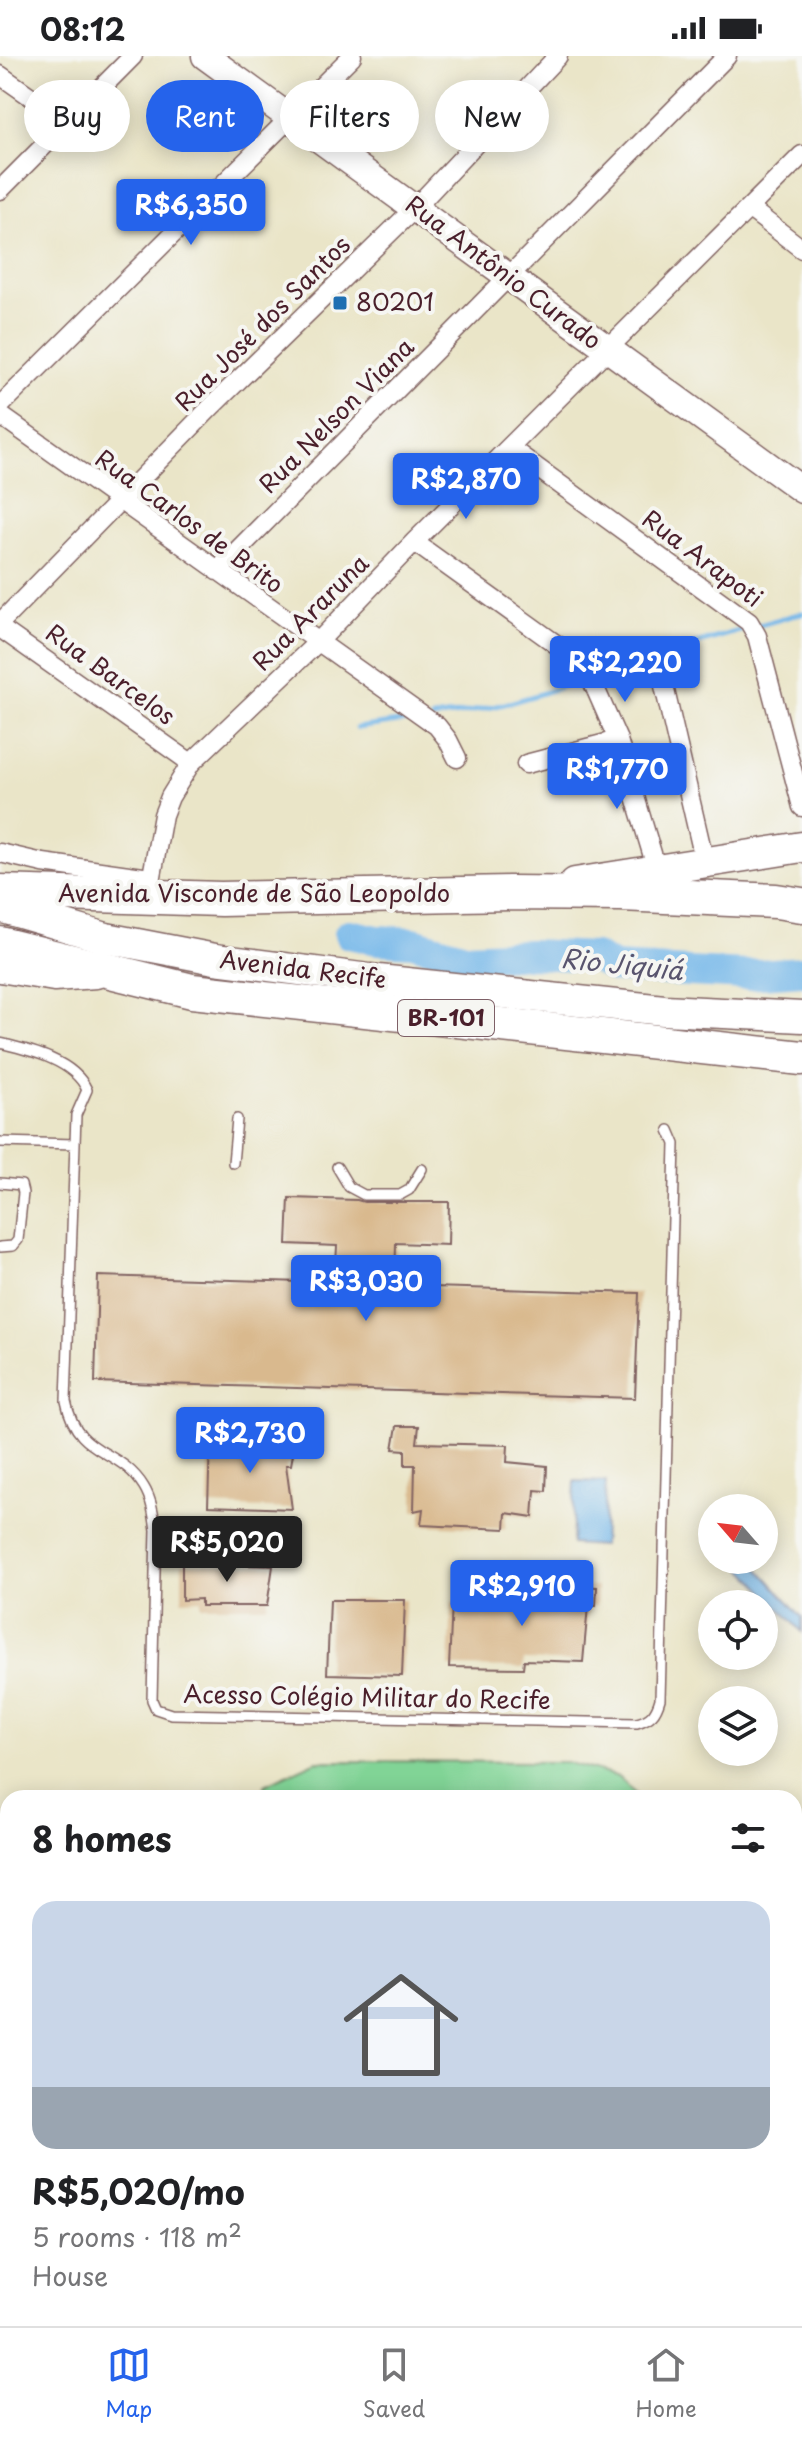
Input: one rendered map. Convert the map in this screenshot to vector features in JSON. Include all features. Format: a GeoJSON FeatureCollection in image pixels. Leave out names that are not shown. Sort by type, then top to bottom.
{"type":"FeatureCollection","features":[{"type":"Feature","properties":{"kind":"highway","name":"Avenida Visconde de São Leopoldo"},"geometry":{"type":"LineString","coordinates":[[0,892],[149,888],[621,894],[789,903]]}},
{"type":"Feature","properties":{"kind":"highway","name":"BR-101"},"geometry":{"type":"LineString","coordinates":[[0,944],[192,991],[794,1054]]}},
{"type":"Feature","properties":{"kind":"main road","name":"Avenida Visconde de São Leopoldo"},"geometry":{"type":"LineString","coordinates":[[509,893],[802,847]]}},
{"type":"Feature","properties":{"kind":"main road","name":"Avenida Recife"},"geometry":{"type":"LineString","coordinates":[[0,907],[106,938],[215,959],[369,979],[664,1010],[802,1017]]}},
{"type":"Feature","properties":{"kind":"street"},"geometry":{"type":"LineString","coordinates":[[109,80],[133,56]]}},
{"type":"Feature","properties":{"kind":"street","name":"Rua Antônio Curado"},"geometry":{"type":"LineString","coordinates":[[205,56],[280,109]]}},
{"type":"Feature","properties":{"kind":"street"},"geometry":{"type":"LineString","coordinates":[[328,80],[352,56]]}},
{"type":"Feature","properties":{"kind":"street","name":"Rua José dos Santos"},"geometry":{"type":"LineString","coordinates":[[0,626],[213,405],[415,208],[558,56]]}},
{"type":"Feature","properties":{"kind":"street","name":"Rua Nelson Viana"},"geometry":{"type":"LineString","coordinates":[[217,571],[727,56]]}},
{"type":"Feature","properties":{"kind":"street"},"geometry":{"type":"LineString","coordinates":[[0,75],[24,92]]}},
{"type":"Feature","properties":{"kind":"street"},"geometry":{"type":"LineString","coordinates":[[0,406],[280,129]]}},
{"type":"Feature","properties":{"kind":"street"},"geometry":{"type":"LineString","coordinates":[[0,190],[37,152]]}},
{"type":"Feature","properties":{"kind":"street","name":"Rua Antônio Curado"},"geometry":{"type":"LineString","coordinates":[[339,152],[607,351],[684,402],[802,490]]}},
{"type":"Feature","properties":{"kind":"street","name":"Rua Araruna"},"geometry":{"type":"LineString","coordinates":[[149,888],[163,815],[191,763],[318,642],[414,542],[802,155]]}},
{"type":"Feature","properties":{"kind":"street"},"geometry":{"type":"LineString","coordinates":[[750,209],[802,249]]}},
{"type":"Feature","properties":{"kind":"street","name":"Rua Carlos de Brito"},"geometry":{"type":"LineString","coordinates":[[0,415],[437,726],[457,758]]}},
{"type":"Feature","properties":{"kind":"street","name":"Rua Arapoti"},"geometry":{"type":"LineString","coordinates":[[510,448],[753,629],[802,807]]}},
{"type":"Feature","properties":{"kind":"street"},"geometry":{"type":"LineString","coordinates":[[414,542],[585,665],[618,740],[657,870]]}},
{"type":"Feature","properties":{"kind":"street","name":"Rua Barcelos"},"geometry":{"type":"LineString","coordinates":[[0,626],[191,763]]}},
{"type":"Feature","properties":{"kind":"street"},"geometry":{"type":"LineString","coordinates":[[661,673],[705,863]]}},
{"type":"Feature","properties":{"kind":"street"},"geometry":{"type":"LineString","coordinates":[[526,764],[618,740]]}},
{"type":"Feature","properties":{"kind":"street"},"geometry":{"type":"LineString","coordinates":[[0,853],[149,888]]}},
{"type":"Feature","properties":{"kind":"street"},"geometry":{"type":"LineString","coordinates":[[0,969],[54,978],[115,973]]}},
{"type":"Feature","properties":{"kind":"lane","name":"Acesso Colégio Militar do Recife"},"geometry":{"type":"LineString","coordinates":[[0,1043],[34,1052],[69,1070],[86,1086],[86,1095],[76,1115],[66,1401],[70,1421],[79,1433],[90,1445],[120,1461],[132,1473],[144,1487],[152,1507],[156,1530],[152,1700],[156,1709],[171,1714],[637,1723],[648,1720],[656,1711],[660,1699],[675,1144],[669,1130]]}},
{"type":"Feature","properties":{"kind":"lane"},"geometry":{"type":"LineString","coordinates":[[233,1163],[237,1119]]}},
{"type":"Feature","properties":{"kind":"lane"},"geometry":{"type":"LineString","coordinates":[[0,1142],[75,1144]]}},
{"type":"Feature","properties":{"kind":"lane"},"geometry":{"type":"LineString","coordinates":[[337,1167],[353,1191],[364,1195],[400,1195],[409,1190],[422,1169]]}},
{"type":"Feature","properties":{"kind":"lane"},"geometry":{"type":"LineString","coordinates":[[0,1183],[21,1185],[23,1193],[18,1240],[13,1246],[0,1247]]}},
{"type":"Feature","properties":{"kind":"green space"},"geometry":{"type":"Polygon","coordinates":[[[317,1761],[565,1762],[619,1777],[631,1790],[263,1790],[265,1785],[317,1761]]]}},
{"type":"Feature","properties":{"kind":"water"},"geometry":{"type":"Polygon","coordinates":[[[575,1481],[606,1482],[603,1546],[572,1544],[575,1481]]]}},
{"type":"Feature","properties":{"kind":"water"},"geometry":{"type":"Polygon","coordinates":[[[748,1574],[764,1574],[778,1590],[763,1590],[748,1574]]]}},
{"type":"Feature","properties":{"kind":"water"},"geometry":{"type":"Polygon","coordinates":[[[778,1590],[802,1617],[802,1632],[778,1606],[778,1590]]]}},
{"type":"Feature","properties":{"kind":"building"},"geometry":{"type":"Polygon","coordinates":[[[289,1198],[449,1202],[448,1245],[396,1243],[395,1286],[639,1293],[635,1398],[95,1382],[98,1276],[335,1283],[337,1246],[287,1244],[289,1198]]]}},
{"type":"Feature","properties":{"kind":"building"},"geometry":{"type":"Polygon","coordinates":[[[397,1426],[419,1426],[417,1443],[508,1445],[507,1462],[547,1466],[546,1491],[535,1490],[533,1517],[506,1513],[505,1529],[421,1525],[423,1509],[414,1511],[415,1465],[405,1465],[405,1450],[393,1449],[397,1426]]]}},
{"type":"Feature","properties":{"kind":"building"},"geometry":{"type":"Polygon","coordinates":[[[210,1442],[295,1443],[291,1465],[286,1465],[292,1509],[208,1506],[210,1442]]]}},
{"type":"Feature","properties":{"kind":"building"},"geometry":{"type":"Polygon","coordinates":[[[182,1563],[273,1566],[267,1606],[201,1606],[201,1599],[182,1600],[182,1563]]]}},
{"type":"Feature","properties":{"kind":"building"},"geometry":{"type":"Polygon","coordinates":[[[519,1583],[597,1587],[596,1606],[588,1606],[583,1662],[524,1660],[523,1668],[449,1667],[452,1602],[516,1606],[519,1583]]]}},
{"type":"Feature","properties":{"kind":"building"},"geometry":{"type":"Polygon","coordinates":[[[330,1600],[405,1600],[402,1676],[327,1674],[330,1600]]]}},
{"type":"Feature","properties":{"kind":"waterway"},"geometry":{"type":"LineString","coordinates":[[756,626],[802,613]]}},
{"type":"Feature","properties":{"kind":"waterway"},"geometry":{"type":"LineString","coordinates":[[595,674],[746,629]]}},
{"type":"Feature","properties":{"kind":"waterway"},"geometry":{"type":"LineString","coordinates":[[433,718],[511,702],[586,678]]}},
{"type":"Feature","properties":{"kind":"waterway"},"geometry":{"type":"LineString","coordinates":[[357,728],[419,719]]}},
{"type":"Feature","properties":{"kind":"waterway","name":"Rio Jiquiá"},"geometry":{"type":"LineString","coordinates":[[349,934],[377,940],[413,942],[465,957],[530,954],[595,957],[614,968],[746,975],[802,971]]}},
{"type":"Feature","properties":{"kind":"place","name":"80201"},"geometry":{"type":"Point","coordinates":[340,303]}}]}
